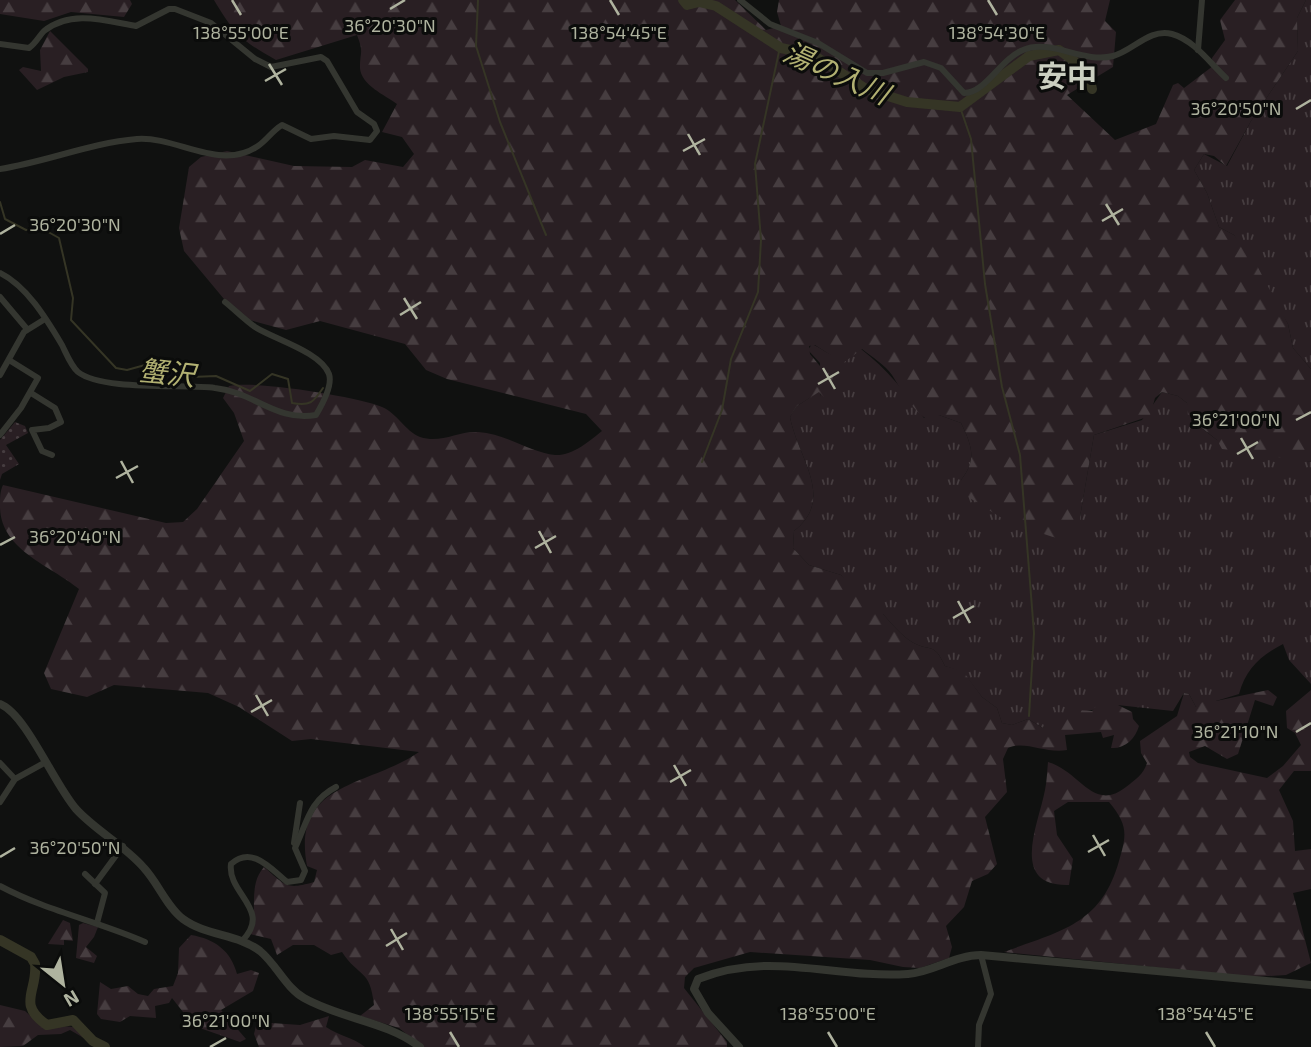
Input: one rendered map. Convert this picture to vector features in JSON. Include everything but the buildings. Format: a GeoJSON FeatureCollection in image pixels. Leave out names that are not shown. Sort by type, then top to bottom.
{"type":"FeatureCollection","features":[{"type":"Feature","properties":{"kind":"street"},"geometry":{"type":"LineString","coordinates":[[740,0],[771,24],[818,43],[867,73],[883,73],[924,62],[942,68],[964,93],[980,88],[1011,56],[1035,46],[1090,57],[1109,57],[1125,52],[1150,36],[1168,33],[1198,50],[1226,78]]}},
{"type":"Feature","properties":{"kind":"street"},"geometry":{"type":"LineString","coordinates":[[1198,50],[1202,0]]}},
{"type":"Feature","properties":{"kind":"street"},"geometry":{"type":"LineString","coordinates":[[0,44],[29,48],[46,30],[75,19],[105,18],[136,26],[169,9],[176,9],[211,23],[254,60],[271,67],[321,57],[327,61],[357,112],[374,124],[377,131],[370,140],[334,136],[311,139],[282,125],[270,132],[258,146],[224,157],[170,142],[138,139],[0,169]]}},
{"type":"Feature","properties":{"kind":"street"},"geometry":{"type":"LineString","coordinates":[[0,273],[16,283],[45,319],[79,373],[97,381],[216,388],[246,394],[269,410],[288,415],[316,415],[329,386],[326,367],[309,354],[255,327],[225,302]]}},
{"type":"Feature","properties":{"kind":"street"},"geometry":{"type":"LineString","coordinates":[[1,300],[27,329]]}},
{"type":"Feature","properties":{"kind":"street"},"geometry":{"type":"LineString","coordinates":[[0,375],[27,329],[45,319]]}},
{"type":"Feature","properties":{"kind":"street"},"geometry":{"type":"LineString","coordinates":[[0,435],[31,393],[38,378],[9,360]]}},
{"type":"Feature","properties":{"kind":"street"},"geometry":{"type":"LineString","coordinates":[[31,393],[55,408],[61,422],[49,428],[32,430],[42,451],[52,455]]}},
{"type":"Feature","properties":{"kind":"street"},"geometry":{"type":"LineString","coordinates":[[0,704],[9,707],[21,720],[44,763],[77,810],[123,846],[146,870],[181,918],[204,930],[242,941],[261,952],[302,997],[390,1029],[420,1047]]}},
{"type":"Feature","properties":{"kind":"street"},"geometry":{"type":"LineString","coordinates":[[0,763],[16,779]]}},
{"type":"Feature","properties":{"kind":"street"},"geometry":{"type":"LineString","coordinates":[[0,802],[16,779],[44,763]]}},
{"type":"Feature","properties":{"kind":"street"},"geometry":{"type":"LineString","coordinates":[[295,848],[312,806],[321,795],[336,787]]}},
{"type":"Feature","properties":{"kind":"street"},"geometry":{"type":"LineString","coordinates":[[242,941],[252,927],[253,912],[232,877],[232,864],[240,857],[250,856],[262,861],[287,882],[296,883],[305,876],[295,848],[300,803]]}},
{"type":"Feature","properties":{"kind":"street"},"geometry":{"type":"LineString","coordinates":[[95,884],[123,846]]}},
{"type":"Feature","properties":{"kind":"street"},"geometry":{"type":"LineString","coordinates":[[85,874],[106,898],[97,923]]}},
{"type":"Feature","properties":{"kind":"street"},"geometry":{"type":"LineString","coordinates":[[0,886],[58,912],[97,923],[145,942]]}},
{"type":"Feature","properties":{"kind":"street"},"geometry":{"type":"LineString","coordinates":[[978,1047],[979,1025],[991,994],[981,955]]}},
{"type":"Feature","properties":{"kind":"street"},"geometry":{"type":"LineString","coordinates":[[739,1047],[695,995],[695,983],[698,979],[732,968],[763,964],[909,974],[962,957],[981,955],[1311,985]]}},
{"type":"Feature","properties":{"kind":"green space"},"geometry":{"type":"Polygon","coordinates":[[[0,0],[130,0],[132,4],[124,17],[71,12],[44,21],[0,14],[0,0]]]}},
{"type":"Feature","properties":{"kind":"green space"},"geometry":{"type":"Polygon","coordinates":[[[214,0],[735,0],[766,30],[781,26],[777,12],[779,0],[1110,0],[1105,21],[1116,32],[1113,67],[1067,95],[1115,140],[1156,124],[1173,85],[1178,83],[1184,88],[1213,66],[1212,58],[1225,40],[1220,20],[1235,0],[1306,0],[1297,18],[1298,51],[1251,121],[1226,166],[1214,156],[1204,154],[1194,170],[1207,193],[1219,227],[1234,235],[1254,260],[1288,324],[1293,348],[1311,369],[1311,462],[1222,449],[1217,440],[1188,417],[1187,403],[1178,396],[1162,392],[1155,398],[1150,416],[1094,435],[1080,517],[1080,546],[1008,522],[965,495],[961,480],[970,465],[971,452],[961,423],[939,415],[932,422],[920,414],[889,371],[862,349],[843,363],[815,345],[809,346],[810,354],[834,383],[824,397],[819,392],[797,406],[790,417],[811,477],[813,492],[812,505],[806,518],[794,531],[793,548],[809,565],[841,575],[868,604],[871,614],[883,614],[908,639],[934,650],[945,666],[963,671],[982,697],[997,708],[1002,723],[1012,725],[1028,719],[1043,728],[1052,724],[1058,727],[1058,717],[1072,717],[1077,710],[1092,711],[1097,705],[1110,701],[1132,712],[1133,719],[1139,726],[1129,742],[1116,748],[1111,748],[1114,735],[1103,738],[1101,732],[1065,735],[1067,750],[1021,746],[1008,748],[1003,759],[1007,792],[985,817],[997,864],[988,874],[972,881],[964,907],[946,926],[952,947],[949,958],[920,968],[870,960],[750,952],[694,968],[685,977],[684,988],[727,1042],[727,1047],[423,1047],[399,1028],[360,1016],[374,1005],[370,985],[342,952],[331,955],[314,945],[293,945],[277,955],[271,939],[250,934],[254,917],[254,891],[264,867],[287,885],[314,882],[317,870],[307,866],[305,838],[311,817],[322,802],[338,790],[419,752],[311,739],[292,741],[239,707],[208,693],[114,685],[87,697],[51,689],[44,673],[79,589],[29,555],[8,534],[2,521],[0,506],[3,485],[166,523],[183,522],[197,509],[244,441],[234,413],[223,398],[229,386],[260,385],[352,399],[382,407],[420,437],[435,439],[463,433],[489,433],[546,454],[561,455],[574,450],[602,431],[586,414],[447,379],[426,370],[405,344],[320,321],[286,330],[239,317],[184,251],[179,228],[189,167],[201,157],[227,151],[294,166],[352,167],[365,160],[403,167],[414,154],[402,137],[382,132],[397,104],[374,89],[361,74],[361,49],[357,35],[276,60],[240,36],[214,0]]]}},
{"type":"Feature","properties":{"kind":"green space"},"geometry":{"type":"Polygon","coordinates":[[[1306,0],[1311,0],[1311,369],[1293,348],[1288,324],[1234,235],[1219,227],[1207,193],[1194,170],[1204,154],[1227,166],[1251,121],[1298,51],[1297,18],[1306,0]]]}},
{"type":"Feature","properties":{"kind":"green space"},"geometry":{"type":"Polygon","coordinates":[[[50,31],[88,72],[64,77],[37,90],[19,70],[23,67],[41,71],[40,50],[50,31]]]}},
{"type":"Feature","properties":{"kind":"green space"},"geometry":{"type":"Polygon","coordinates":[[[812,344],[842,358],[861,349],[895,381],[924,418],[939,415],[961,423],[968,438],[971,458],[961,480],[1080,545],[1080,517],[1094,435],[1142,420],[1162,392],[1178,396],[1187,403],[1195,423],[1217,440],[1311,462],[1311,684],[1289,660],[1283,644],[1255,664],[1239,694],[1196,707],[1189,694],[1184,693],[1173,711],[1117,705],[1082,712],[1058,727],[1043,728],[1028,719],[1012,725],[1002,723],[997,708],[982,697],[963,672],[945,666],[934,650],[908,639],[883,614],[871,615],[841,575],[809,565],[793,548],[794,531],[806,518],[812,505],[813,492],[811,477],[790,417],[797,406],[820,391],[821,397],[820,363],[808,350],[812,344]]]}},
{"type":"Feature","properties":{"kind":"green space"},"geometry":{"type":"Polygon","coordinates":[[[15,422],[25,426],[28,433],[6,445],[19,464],[2,474],[0,480],[0,440],[15,422]]]}},
{"type":"Feature","properties":{"kind":"green space"},"geometry":{"type":"Polygon","coordinates":[[[1268,690],[1277,697],[1273,706],[1255,700],[1238,754],[1227,759],[1205,746],[1189,752],[1190,757],[1198,763],[1267,778],[1283,766],[1301,745],[1295,733],[1287,728],[1286,711],[1311,690],[1311,771],[1294,771],[1279,790],[1293,821],[1295,851],[1311,849],[1311,889],[1293,893],[1311,963],[1286,975],[1253,977],[1004,952],[1060,931],[1089,912],[1111,882],[1122,852],[1123,824],[1109,802],[1068,802],[1054,811],[1057,835],[1073,859],[1069,885],[1050,883],[1039,876],[1033,865],[1032,851],[1046,787],[1048,762],[1069,773],[1095,793],[1114,794],[1133,782],[1143,771],[1147,763],[1141,753],[1140,741],[1177,716],[1184,693],[1189,694],[1196,707],[1207,698],[1216,701],[1268,690]]]}},
{"type":"Feature","properties":{"kind":"green space"},"geometry":{"type":"Polygon","coordinates":[[[63,920],[70,923],[73,941],[64,940],[64,945],[48,944],[63,920]]]}},
{"type":"Feature","properties":{"kind":"green space"},"geometry":{"type":"Polygon","coordinates":[[[83,923],[98,927],[86,947],[97,956],[94,963],[76,958],[79,925],[83,923]]]}},
{"type":"Feature","properties":{"kind":"green space"},"geometry":{"type":"Polygon","coordinates":[[[191,935],[221,947],[231,959],[237,974],[251,970],[259,973],[253,991],[221,1010],[246,1039],[240,1042],[194,1026],[172,998],[169,1003],[155,1006],[156,1018],[130,1016],[120,1022],[101,1019],[97,1014],[100,982],[111,989],[128,986],[138,994],[148,996],[154,989],[173,986],[178,973],[179,948],[191,935]]]}},
{"type":"Feature","properties":{"kind":"green space"},"geometry":{"type":"Polygon","coordinates":[[[0,1005],[25,1011],[44,1028],[73,1027],[99,1042],[96,1045],[70,1030],[61,1034],[38,1035],[23,1046],[0,1047],[0,1005]]]}},
{"type":"Feature","properties":{"kind":"green space"},"geometry":{"type":"Polygon","coordinates":[[[329,1016],[326,1027],[365,1047],[259,1047],[254,1034],[257,1022],[300,1025],[329,1016]]]}},
{"type":"Feature","properties":{"kind":"waterway"},"geometry":{"type":"LineString","coordinates":[[478,0],[476,46],[500,122],[546,235]]}},
{"type":"Feature","properties":{"kind":"waterway","name":"湯の入川"},"geometry":{"type":"LineString","coordinates":[[683,0],[687,5],[699,2],[716,6],[781,48],[813,55],[866,89],[907,102],[960,107],[1029,56],[1059,50],[1088,71],[1092,89]]}},
{"type":"Feature","properties":{"kind":"waterway"},"geometry":{"type":"LineString","coordinates":[[702,462],[722,410],[731,359],[758,292],[761,240],[755,164],[780,47]]}},
{"type":"Feature","properties":{"kind":"waterway"},"geometry":{"type":"LineString","coordinates":[[960,107],[971,139],[985,284],[1002,387],[1020,455],[1034,633],[1029,716]]}},
{"type":"Feature","properties":{"kind":"waterway","name":"蟹沢"},"geometry":{"type":"LineString","coordinates":[[0,202],[5,219],[26,230],[41,228],[59,238],[73,298],[71,320],[116,368],[127,370],[145,365],[192,377],[216,376],[250,391],[272,374],[288,379],[292,403],[298,404],[307,404],[323,388]]}},
{"type":"Feature","properties":{"kind":"waterway"},"geometry":{"type":"LineString","coordinates":[[0,940],[31,957],[35,964],[30,1004],[38,1017],[47,1025],[73,1020],[93,1041],[105,1047]]}},
{"type":"Feature","properties":{"kind":"district","name":"安中"},"geometry":{"type":"Point","coordinates":[1067,75]}}]}
